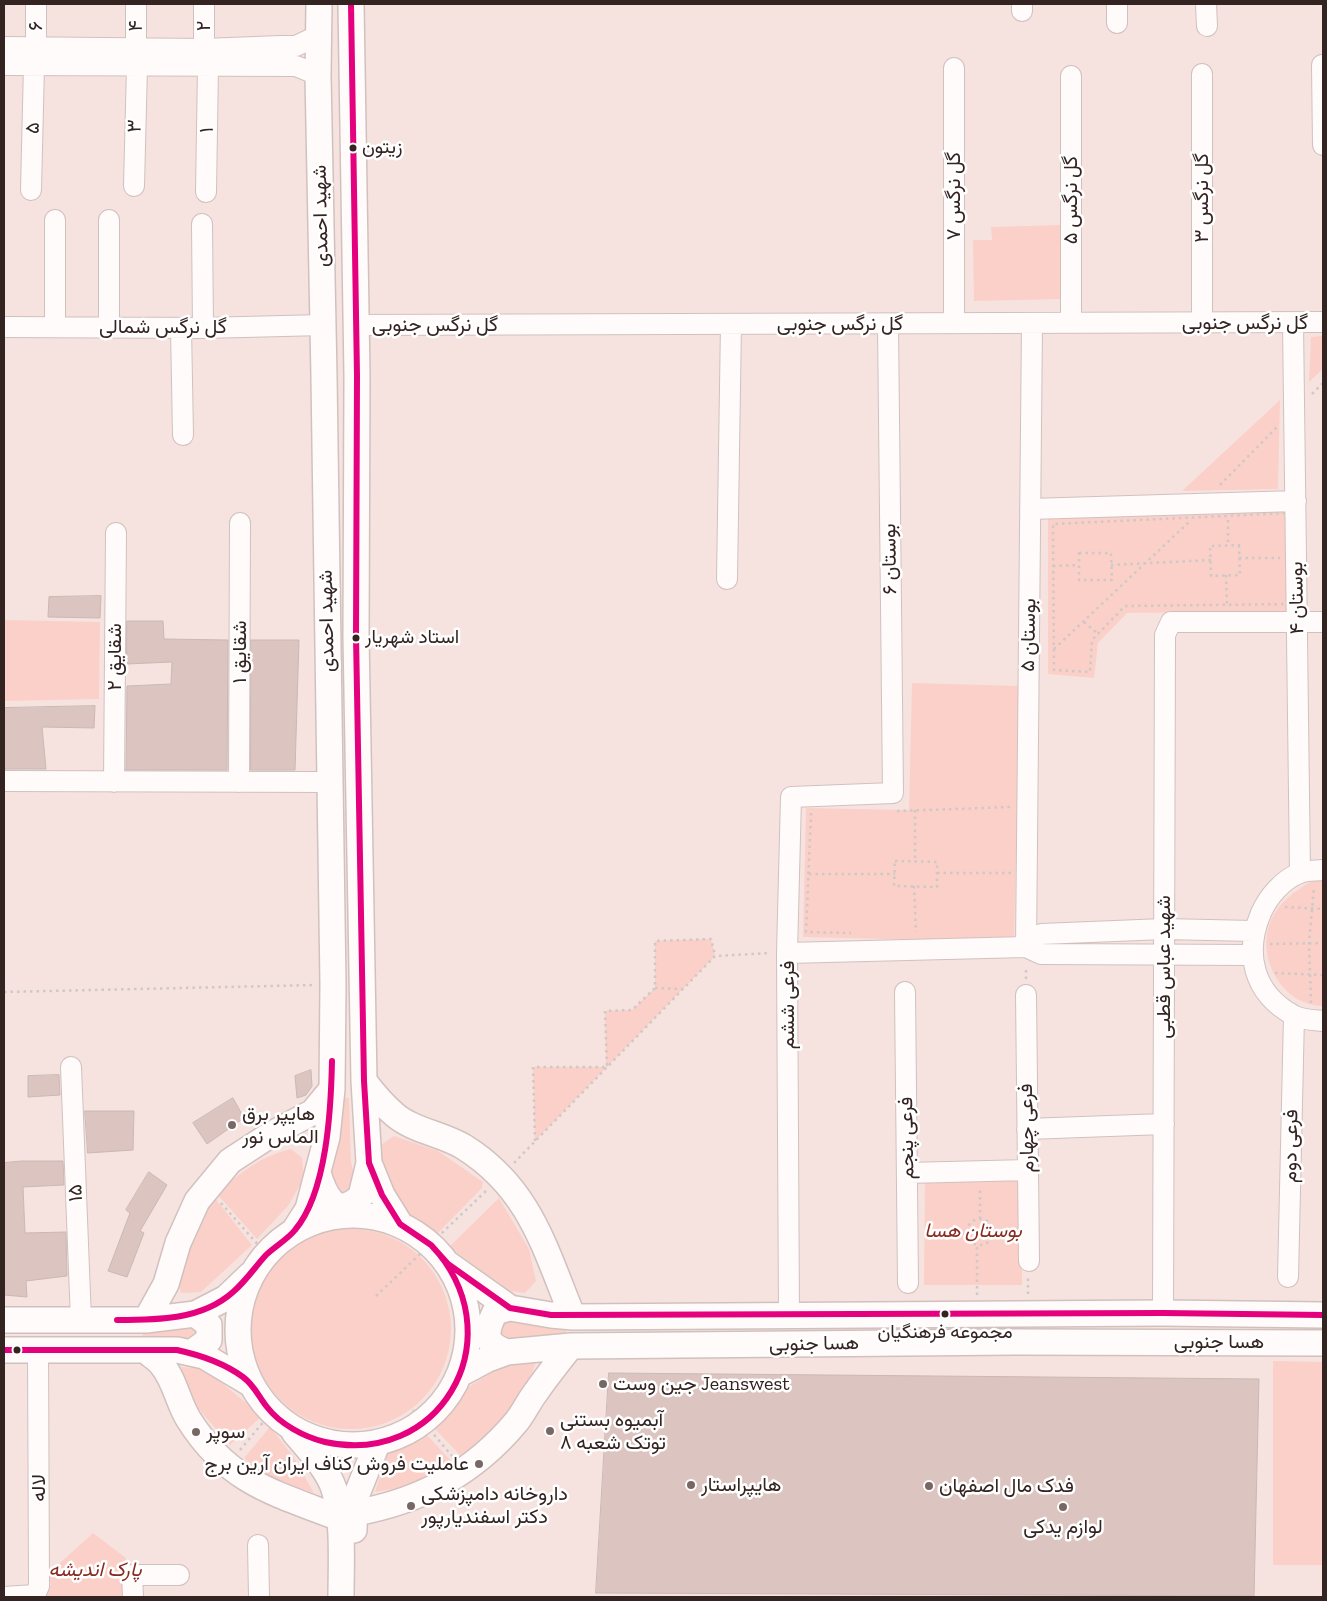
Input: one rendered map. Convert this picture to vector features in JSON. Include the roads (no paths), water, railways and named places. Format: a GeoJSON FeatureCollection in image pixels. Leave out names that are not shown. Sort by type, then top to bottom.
{"type":"FeatureCollection","features":[{"type":"Feature","properties":{"kind":"main road","name":"شهید احمدی"},"geometry":{"type":"LineString","coordinates":[[294,1231],[308,1208],[318,1172],[326,1137],[332,1089],[323,325],[318,75],[320,4]]}},
{"type":"Feature","properties":{"kind":"main road","name":"شهید احمدی"},"geometry":{"type":"LineString","coordinates":[[351,4],[356,325],[356,636],[364,1081],[369,1163],[382,1195],[400,1224]]}},
{"type":"Feature","properties":{"kind":"main road"},"geometry":{"type":"LineString","coordinates":[[364,1081],[396,1116],[463,1147],[501,1176],[530,1216],[547,1247],[573,1317]]}},
{"type":"Feature","properties":{"kind":"main road"},"geometry":{"type":"LineString","coordinates":[[146,1320],[166,1284],[178,1243],[193,1209],[208,1188],[230,1162],[270,1135],[313,1112],[332,1089]]}},
{"type":"Feature","properties":{"kind":"main road"},"geometry":{"type":"LineString","coordinates":[[318,1172],[324,1192],[330,1201],[337,1205],[347,1206],[361,1196],[369,1163]]}},
{"type":"Feature","properties":{"kind":"main road"},"geometry":{"type":"LineString","coordinates":[[291,1428],[311,1438],[332,1444],[354,1446],[377,1444],[401,1436],[418,1416],[443,1403],[460,1374],[468,1346],[468,1317],[462,1290],[448,1264],[431,1245],[400,1224],[374,1216],[346,1215],[319,1220],[294,1231],[266,1263],[243,1297],[238,1326],[241,1356],[266,1399],[324,1471],[347,1515],[348,1567],[355,1597]]}},
{"type":"Feature","properties":{"kind":"main road"},"geometry":{"type":"LineString","coordinates":[[4,1320],[146,1320],[195,1314],[226,1298],[266,1263]]}},
{"type":"Feature","properties":{"kind":"main road","name":"هسا جنوبی"},"geometry":{"type":"LineString","coordinates":[[448,1264],[510,1308],[551,1316],[1022,1313],[1323,1315]]}},
{"type":"Feature","properties":{"kind":"main road"},"geometry":{"type":"LineString","coordinates":[[507,1352],[495,1348],[488,1340],[488,1328],[495,1312],[510,1308]]}},
{"type":"Feature","properties":{"kind":"main road"},"geometry":{"type":"LineString","coordinates":[[1016,1342],[1022,1313]]}},
{"type":"Feature","properties":{"kind":"main road"},"geometry":{"type":"LineString","coordinates":[[192,1353],[209,1340],[209,1324],[195,1314]]}},
{"type":"Feature","properties":{"kind":"main road","name":"هسا جنوبی"},"geometry":{"type":"LineString","coordinates":[[460,1374],[488,1359],[507,1352],[570,1346],[1016,1342],[1323,1343]]}},
{"type":"Feature","properties":{"kind":"main road"},"geometry":{"type":"LineString","coordinates":[[145,1350],[162,1365],[185,1414],[202,1441],[227,1465],[261,1488],[347,1515],[378,1509],[416,1496],[465,1471],[488,1453],[518,1419],[570,1346]]}},
{"type":"Feature","properties":{"kind":"main road"},"geometry":{"type":"LineString","coordinates":[[4,1350],[176,1350],[204,1356],[266,1399]]}},
{"type":"Feature","properties":{"kind":"main road"},"geometry":{"type":"LineString","coordinates":[[347,1515],[377,1444]]}},
{"type":"Feature","properties":{"kind":"main road"},"geometry":{"type":"LineString","coordinates":[[341,1597],[348,1567]]}},
{"type":"Feature","properties":{"kind":"street","name":"۶"},"geometry":{"type":"LineString","coordinates":[[35,56],[36,4]]}},
{"type":"Feature","properties":{"kind":"street","name":"۴"},"geometry":{"type":"LineString","coordinates":[[136,4],[136,57]]}},
{"type":"Feature","properties":{"kind":"street","name":"۲"},"geometry":{"type":"LineString","coordinates":[[204,4],[206,58]]}},
{"type":"Feature","properties":{"kind":"street"},"geometry":{"type":"LineString","coordinates":[[1206,4],[1207,26]]}},
{"type":"Feature","properties":{"kind":"street"},"geometry":{"type":"LineString","coordinates":[[4,47],[35,56],[206,58],[281,56],[296,46],[320,35]]}},
{"type":"Feature","properties":{"kind":"street"},"geometry":{"type":"LineString","coordinates":[[4,65],[35,56]]}},
{"type":"Feature","properties":{"kind":"street","name":"۵"},"geometry":{"type":"LineString","coordinates":[[31,190],[35,56]]}},
{"type":"Feature","properties":{"kind":"street"},"geometry":{"type":"LineString","coordinates":[[281,56],[296,66],[318,75]]}},
{"type":"Feature","properties":{"kind":"street","name":"۳"},"geometry":{"type":"LineString","coordinates":[[134,186],[136,57]]}},
{"type":"Feature","properties":{"kind":"street","name":"۱"},"geometry":{"type":"LineString","coordinates":[[206,58],[206,192]]}},
{"type":"Feature","properties":{"kind":"street"},"geometry":{"type":"LineString","coordinates":[[1322,65],[1323,145]]}},
{"type":"Feature","properties":{"kind":"street","name":"گل نرگس ۷"},"geometry":{"type":"LineString","coordinates":[[954,68],[954,323]]}},
{"type":"Feature","properties":{"kind":"street","name":"گل نرگس ۳"},"geometry":{"type":"LineString","coordinates":[[1202,74],[1202,323]]}},
{"type":"Feature","properties":{"kind":"street","name":"گل نرگس ۵"},"geometry":{"type":"LineString","coordinates":[[1071,76],[1071,323]]}},
{"type":"Feature","properties":{"kind":"street"},"geometry":{"type":"LineString","coordinates":[[55,220],[55,327]]}},
{"type":"Feature","properties":{"kind":"street"},"geometry":{"type":"LineString","coordinates":[[109,220],[109,327]]}},
{"type":"Feature","properties":{"kind":"street"},"geometry":{"type":"LineString","coordinates":[[202,224],[203,328]]}},
{"type":"Feature","properties":{"kind":"street","name":"گل نرگس جنوبی"},"geometry":{"type":"LineString","coordinates":[[356,325],[1323,322]]}},
{"type":"Feature","properties":{"kind":"street","name":"بوستان ۵"},"geometry":{"type":"LineString","coordinates":[[1026,947],[1032,323]]}},
{"type":"Feature","properties":{"kind":"street","name":"بوستان ۴"},"geometry":{"type":"LineString","coordinates":[[1293,323],[1298,622],[1313,874]]}},
{"type":"Feature","properties":{"kind":"street"},"geometry":{"type":"LineString","coordinates":[[727,579],[731,324]]}},
{"type":"Feature","properties":{"kind":"street","name":"بوستان ۶"},"geometry":{"type":"LineString","coordinates":[[888,324],[894,802]]}},
{"type":"Feature","properties":{"kind":"street","name":"گل نرگس شمالی"},"geometry":{"type":"LineString","coordinates":[[4,326],[203,328],[323,325]]}},
{"type":"Feature","properties":{"kind":"street"},"geometry":{"type":"LineString","coordinates":[[181,328],[183,435]]}},
{"type":"Feature","properties":{"kind":"street"},"geometry":{"type":"LineString","coordinates":[[1030,509],[1198,511],[1296,502]]}},
{"type":"Feature","properties":{"kind":"street","name":"شقایق ۱"},"geometry":{"type":"LineString","coordinates":[[239,782],[240,523]]}},
{"type":"Feature","properties":{"kind":"street","name":"شقایق ۲"},"geometry":{"type":"LineString","coordinates":[[114,782],[116,533]]}},
{"type":"Feature","properties":{"kind":"street","name":"شهید عباس قطبی"},"geometry":{"type":"LineString","coordinates":[[1163,1313],[1165,635],[1172,622],[1227,613],[1298,622]]}},
{"type":"Feature","properties":{"kind":"street"},"geometry":{"type":"LineString","coordinates":[[1298,622],[1323,622]]}},
{"type":"Feature","properties":{"kind":"street"},"geometry":{"type":"LineString","coordinates":[[4,781],[329,782]]}},
{"type":"Feature","properties":{"kind":"street","name":"فرعی ششم"},"geometry":{"type":"LineString","coordinates":[[789,1314],[787,953],[791,797],[894,802]]}},
{"type":"Feature","properties":{"kind":"street"},"geometry":{"type":"LineString","coordinates":[[1309,1014],[1263,988],[1257,943],[1264,905],[1275,890],[1313,874]]}},
{"type":"Feature","properties":{"kind":"street"},"geometry":{"type":"LineString","coordinates":[[1026,947],[1042,934],[1164,929],[1257,943]]}},
{"type":"Feature","properties":{"kind":"street"},"geometry":{"type":"LineString","coordinates":[[787,953],[1026,947],[1041,954],[1164,953],[1257,943]]}},
{"type":"Feature","properties":{"kind":"street","name":"فرعی پنجم"},"geometry":{"type":"LineString","coordinates":[[905,992],[908,1283]]}},
{"type":"Feature","properties":{"kind":"street","name":"فرعی چهارم"},"geometry":{"type":"LineString","coordinates":[[1026,995],[1029,1261]]}},
{"type":"Feature","properties":{"kind":"street","name":"فرعی دوم"},"geometry":{"type":"LineString","coordinates":[[1288,1277],[1309,1014]]}},
{"type":"Feature","properties":{"kind":"street","name":"۱۵"},"geometry":{"type":"LineString","coordinates":[[72,1067],[81,1320]]}},
{"type":"Feature","properties":{"kind":"street"},"geometry":{"type":"LineString","coordinates":[[1027,1129],[1164,1124]]}},
{"type":"Feature","properties":{"kind":"street"},"geometry":{"type":"LineString","coordinates":[[907,1173],[1028,1170]]}},
{"type":"Feature","properties":{"kind":"street","name":"لاله"},"geometry":{"type":"LineString","coordinates":[[4,1597],[35,1596],[39,1586],[38,1350]]}},
{"type":"Feature","properties":{"kind":"street"},"geometry":{"type":"LineString","coordinates":[[258,1545],[259,1597]]}},
{"type":"Feature","properties":{"kind":"street"},"geometry":{"type":"LineString","coordinates":[[133,1597],[132,1575],[179,1575]]}},
{"type":"Feature","properties":{"kind":"place","name":"زیتون"},"geometry":{"type":"Point","coordinates":[353,148]}},
{"type":"Feature","properties":{"kind":"place","name":"استاد شهریار"},"geometry":{"type":"Point","coordinates":[356,638]}},
{"type":"Feature","properties":{"kind":"place","name":"هایپر برق الماس نور"},"geometry":{"type":"Point","coordinates":[232,1125]}},
{"type":"Feature","properties":{"kind":"place","name":"مجموعه فرهنگیان"},"geometry":{"type":"Point","coordinates":[945,1314]}},
{"type":"Feature","properties":{"kind":"place","name":"جین وست Jeanswest"},"geometry":{"type":"Point","coordinates":[603,1384]}},
{"type":"Feature","properties":{"kind":"place","name":"آبمیوه بستنی توتک شعبه ۸"},"geometry":{"type":"Point","coordinates":[550,1431]}},
{"type":"Feature","properties":{"kind":"place","name":"سوپر"},"geometry":{"type":"Point","coordinates":[196,1432]}},
{"type":"Feature","properties":{"kind":"place","name":"عاملیت فروش کناف ایران آرین برج"},"geometry":{"type":"Point","coordinates":[479,1464]}},
{"type":"Feature","properties":{"kind":"place","name":"هایپراستار"},"geometry":{"type":"Point","coordinates":[691,1485]}},
{"type":"Feature","properties":{"kind":"place","name":"فدک مال اصفهان"},"geometry":{"type":"Point","coordinates":[929,1486]}},
{"type":"Feature","properties":{"kind":"place","name":"داروخانه دامپزشکی دکتر اسفندیارپور"},"geometry":{"type":"Point","coordinates":[411,1506]}},
{"type":"Feature","properties":{"kind":"place","name":"لوازم یدکی"},"geometry":{"type":"Point","coordinates":[1063,1507]}},
{"type":"Feature","properties":{"kind":"park label","name":"بوستان هسا"},"geometry":{"type":"Point","coordinates":[973,1231]}},
{"type":"Feature","properties":{"kind":"park label","name":"پارک اندیشه"},"geometry":{"type":"Point","coordinates":[95,1570]}}]}
